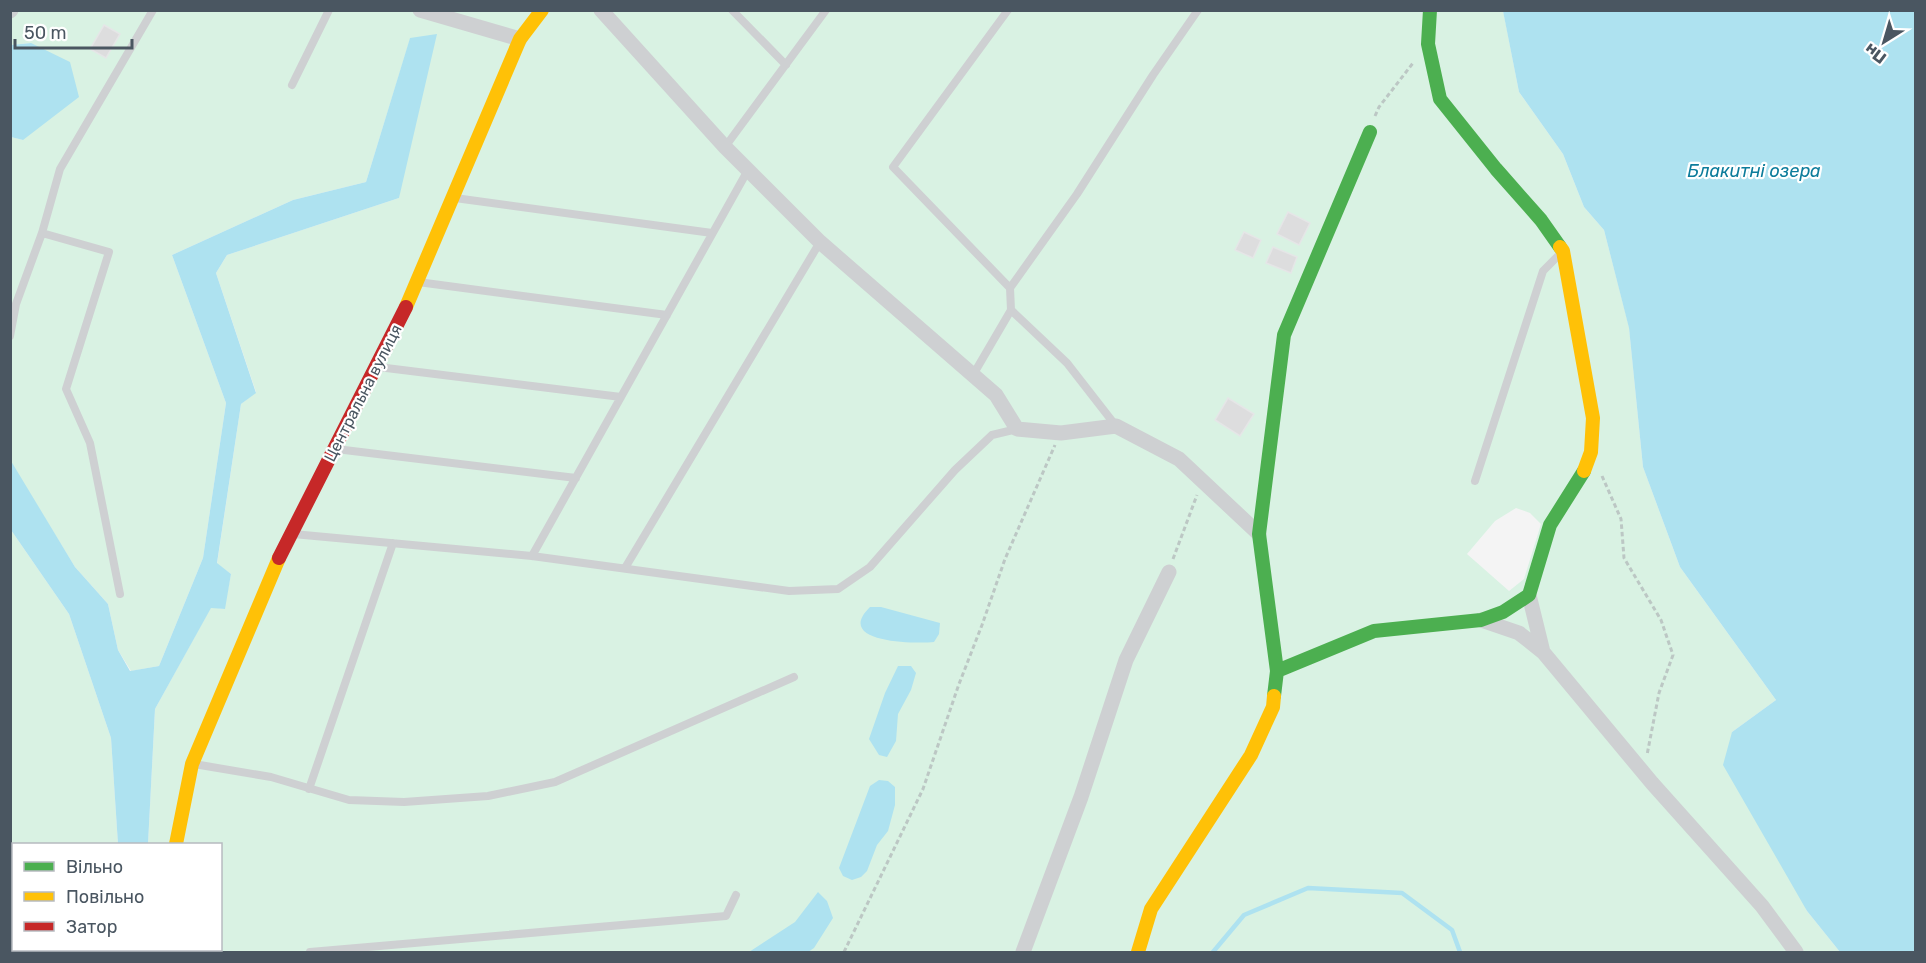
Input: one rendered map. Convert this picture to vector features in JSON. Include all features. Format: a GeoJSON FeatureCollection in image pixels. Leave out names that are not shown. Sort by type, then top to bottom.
{"type":"FeatureCollection","features":[{"type":"Feature","properties":{"kind":"street"},"geometry":{"type":"LineString","coordinates":[[420,10],[520,39]]}},
{"type":"Feature","properties":{"kind":"street","name":"Центральна вулиця"},"geometry":{"type":"LineString","coordinates":[[176,843],[192,764],[291,534],[402,315],[520,39],[542,10]]}},
{"type":"Feature","properties":{"kind":"street"},"geometry":{"type":"LineString","coordinates":[[601,10],[725,147],[820,242],[996,395],[1017,429],[1061,433],[1116,426],[1179,459],[1259,534]]}},
{"type":"Feature","properties":{"kind":"street"},"geometry":{"type":"LineString","coordinates":[[1430,10],[1428,44],[1440,99],[1563,251],[1593,418],[1591,452],[1583,473],[1550,525],[1529,595],[1543,652]]}},
{"type":"Feature","properties":{"kind":"street"},"geometry":{"type":"LineString","coordinates":[[1138,952],[1151,909],[1251,755],[1273,707],[1277,670],[1259,534],[1284,335],[1370,132]]}},
{"type":"Feature","properties":{"kind":"street"},"geometry":{"type":"LineString","coordinates":[[1023,952],[1081,797],[1126,660],[1169,572]]}},
{"type":"Feature","properties":{"kind":"street"},"geometry":{"type":"LineString","coordinates":[[1277,670],[1374,631],[1481,620],[1503,612],[1529,595]]}},
{"type":"Feature","properties":{"kind":"street"},"geometry":{"type":"LineString","coordinates":[[1481,620],[1519,633],[1543,652],[1762,906],[1796,952]]}},
{"type":"Feature","properties":{"kind":"lane"},"geometry":{"type":"LineString","coordinates":[[10,336],[16,304],[42,232],[60,169],[153,10]]}},
{"type":"Feature","properties":{"kind":"lane"},"geometry":{"type":"LineString","coordinates":[[292,85],[329,10]]}},
{"type":"Feature","properties":{"kind":"lane"},"geometry":{"type":"LineString","coordinates":[[732,10],[786,65]]}},
{"type":"Feature","properties":{"kind":"lane"},"geometry":{"type":"LineString","coordinates":[[725,147],[826,10]]}},
{"type":"Feature","properties":{"kind":"lane"},"geometry":{"type":"LineString","coordinates":[[1008,10],[893,167],[1010,288]]}},
{"type":"Feature","properties":{"kind":"lane"},"geometry":{"type":"LineString","coordinates":[[972,375],[1011,310],[1010,288],[1077,194],[1153,75],[1198,10]]}},
{"type":"Feature","properties":{"kind":"lane"},"geometry":{"type":"LineString","coordinates":[[532,556],[748,170]]}},
{"type":"Feature","properties":{"kind":"lane"},"geometry":{"type":"LineString","coordinates":[[452,198],[712,233]]}},
{"type":"Feature","properties":{"kind":"lane"},"geometry":{"type":"LineString","coordinates":[[42,232],[109,252],[66,389],[90,443],[120,594]]}},
{"type":"Feature","properties":{"kind":"lane"},"geometry":{"type":"LineString","coordinates":[[625,568],[820,242]]}},
{"type":"Feature","properties":{"kind":"lane"},"geometry":{"type":"LineString","coordinates":[[1475,481],[1542,271],[1563,251]]}},
{"type":"Feature","properties":{"kind":"lane"},"geometry":{"type":"LineString","coordinates":[[416,282],[667,315]]}},
{"type":"Feature","properties":{"kind":"lane"},"geometry":{"type":"LineString","coordinates":[[1011,310],[1067,363],[1116,426]]}},
{"type":"Feature","properties":{"kind":"lane"},"geometry":{"type":"LineString","coordinates":[[376,367],[621,397]]}},
{"type":"Feature","properties":{"kind":"lane"},"geometry":{"type":"LineString","coordinates":[[291,534],[532,556],[789,591],[838,589],[870,567],[955,470],[992,435],[1017,429]]}},
{"type":"Feature","properties":{"kind":"lane"},"geometry":{"type":"LineString","coordinates":[[334,448],[576,478]]}},
{"type":"Feature","properties":{"kind":"lane"},"geometry":{"type":"LineString","coordinates":[[309,789],[393,543]]}},
{"type":"Feature","properties":{"kind":"lane"},"geometry":{"type":"LineString","coordinates":[[192,764],[271,777],[349,800],[404,802],[488,796],[555,782],[794,677]]}},
{"type":"Feature","properties":{"kind":"lane"},"geometry":{"type":"LineString","coordinates":[[310,952],[726,916],[736,895]]}},
{"type":"Feature","properties":{"kind":"path"},"geometry":{"type":"LineString","coordinates":[[1370,132],[1379,107],[1428,44]]}},
{"type":"Feature","properties":{"kind":"path"},"geometry":{"type":"LineString","coordinates":[[844,952],[923,789],[1005,559],[1061,433]]}},
{"type":"Feature","properties":{"kind":"path"},"geometry":{"type":"LineString","coordinates":[[1591,452],[1621,519],[1624,558],[1661,620],[1673,655],[1659,693],[1645,772]]}},
{"type":"Feature","properties":{"kind":"path"},"geometry":{"type":"LineString","coordinates":[[1169,572],[1202,479]]}},
{"type":"Feature","properties":{"kind":"green space"},"geometry":{"type":"Polygon","coordinates":[[[1503,10],[1519,92],[1563,154],[1584,207],[1604,230],[1629,327],[1643,467],[1680,567],[1776,700],[1732,732],[1807,911],[1840,952],[11,952],[11,530],[69,614],[111,738],[118,843],[12,843],[12,951],[222,951],[222,843],[148,843],[155,709],[211,607],[224,609],[231,574],[217,564],[241,404],[256,392],[216,273],[227,255],[399,198],[410,39],[366,182],[293,200],[172,255],[226,403],[203,558],[159,666],[131,671],[118,650],[108,604],[75,567],[11,463],[11,137],[23,140],[31,43],[11,45],[11,11],[1503,10]],[[1516,508],[1495,521],[1467,554],[1509,591],[1524,579],[1541,524],[1530,513],[1516,508]]]}},
{"type":"Feature","properties":{"kind":"water","name":"Блакитні озера"},"geometry":{"type":"Polygon","coordinates":[[[1503,11],[1915,11],[1915,952],[1840,952],[1807,911],[1723,765],[1732,732],[1776,700],[1680,567],[1643,467],[1629,328],[1604,230],[1584,207],[1563,154],[1519,92],[1503,11]]]}},
{"type":"Feature","properties":{"kind":"water"},"geometry":{"type":"Polygon","coordinates":[[[437,34],[399,198],[227,255],[216,273],[256,393],[241,404],[217,563],[231,574],[225,609],[211,608],[155,709],[148,843],[118,843],[111,738],[69,614],[11,530],[11,461],[75,567],[108,604],[118,650],[130,671],[159,666],[203,558],[226,403],[172,255],[293,200],[366,182],[410,38],[437,34]]]}},
{"type":"Feature","properties":{"kind":"water"},"geometry":{"type":"Polygon","coordinates":[[[31,43],[70,62],[79,97],[23,140],[11,137],[11,45],[31,43]]]}},
{"type":"Feature","properties":{"kind":"water"},"geometry":{"type":"Polygon","coordinates":[[[870,607],[881,607],[940,623],[939,634],[934,642],[924,643],[881,639],[862,628],[861,619],[870,607]]]}},
{"type":"Feature","properties":{"kind":"water"},"geometry":{"type":"Polygon","coordinates":[[[898,666],[911,666],[916,673],[911,690],[898,714],[896,741],[887,757],[879,755],[869,739],[885,693],[898,666]]]}},
{"type":"Feature","properties":{"kind":"water"},"geometry":{"type":"Polygon","coordinates":[[[879,780],[888,781],[895,787],[895,805],[888,831],[877,845],[867,871],[861,877],[852,880],[843,876],[839,868],[870,786],[879,780]]]}},
{"type":"Feature","properties":{"kind":"water"},"geometry":{"type":"Polygon","coordinates":[[[818,892],[827,901],[833,918],[814,948],[808,952],[749,952],[795,922],[818,892]]]}},
{"type":"Feature","properties":{"kind":"building"},"geometry":{"type":"Polygon","coordinates":[[[104,25],[120,34],[106,58],[90,49],[104,25]]]}},
{"type":"Feature","properties":{"kind":"building"},"geometry":{"type":"Polygon","coordinates":[[[1288,212],[1310,223],[1299,245],[1277,234],[1288,212]]]}},
{"type":"Feature","properties":{"kind":"building"},"geometry":{"type":"Polygon","coordinates":[[[1244,232],[1261,240],[1253,258],[1235,250],[1244,232]]]}},
{"type":"Feature","properties":{"kind":"building"},"geometry":{"type":"Polygon","coordinates":[[[1273,247],[1297,257],[1291,273],[1266,263],[1273,247]]]}},
{"type":"Feature","properties":{"kind":"building"},"geometry":{"type":"Polygon","coordinates":[[[1228,398],[1254,414],[1240,436],[1215,420],[1228,398]]]}},
{"type":"Feature","properties":{"kind":"waterway"},"geometry":{"type":"LineString","coordinates":[[1213,952],[1244,915],[1308,888],[1402,893],[1452,930],[1460,952]]}},
{"type":"Feature","properties":{"kind":"traffic: fast"},"geometry":{"type":"LineString","coordinates":[[1430,10],[1428,44],[1440,99],[1496,169],[1541,220],[1560,247]]}},
{"type":"Feature","properties":{"kind":"traffic: fast"},"geometry":{"type":"LineString","coordinates":[[1274,696],[1277,671],[1259,534],[1284,335],[1370,132]]}},
{"type":"Feature","properties":{"kind":"traffic: fast"},"geometry":{"type":"LineString","coordinates":[[1277,671],[1374,631],[1481,620],[1503,612],[1529,595],[1550,525],[1584,471]]}},
{"type":"Feature","properties":{"kind":"traffic: slow"},"geometry":{"type":"LineString","coordinates":[[406,307],[520,39],[542,10]]}},
{"type":"Feature","properties":{"kind":"traffic: slow"},"geometry":{"type":"LineString","coordinates":[[1560,247],[1563,251],[1593,418],[1591,452],[1584,471]]}},
{"type":"Feature","properties":{"kind":"traffic: slow"},"geometry":{"type":"LineString","coordinates":[[176,843],[192,764],[279,558]]}},
{"type":"Feature","properties":{"kind":"traffic: slow"},"geometry":{"type":"LineString","coordinates":[[1138,952],[1151,909],[1251,755],[1273,707],[1274,696]]}},
{"type":"Feature","properties":{"kind":"traffic: jam"},"geometry":{"type":"LineString","coordinates":[[279,558],[406,307]]}}]}
